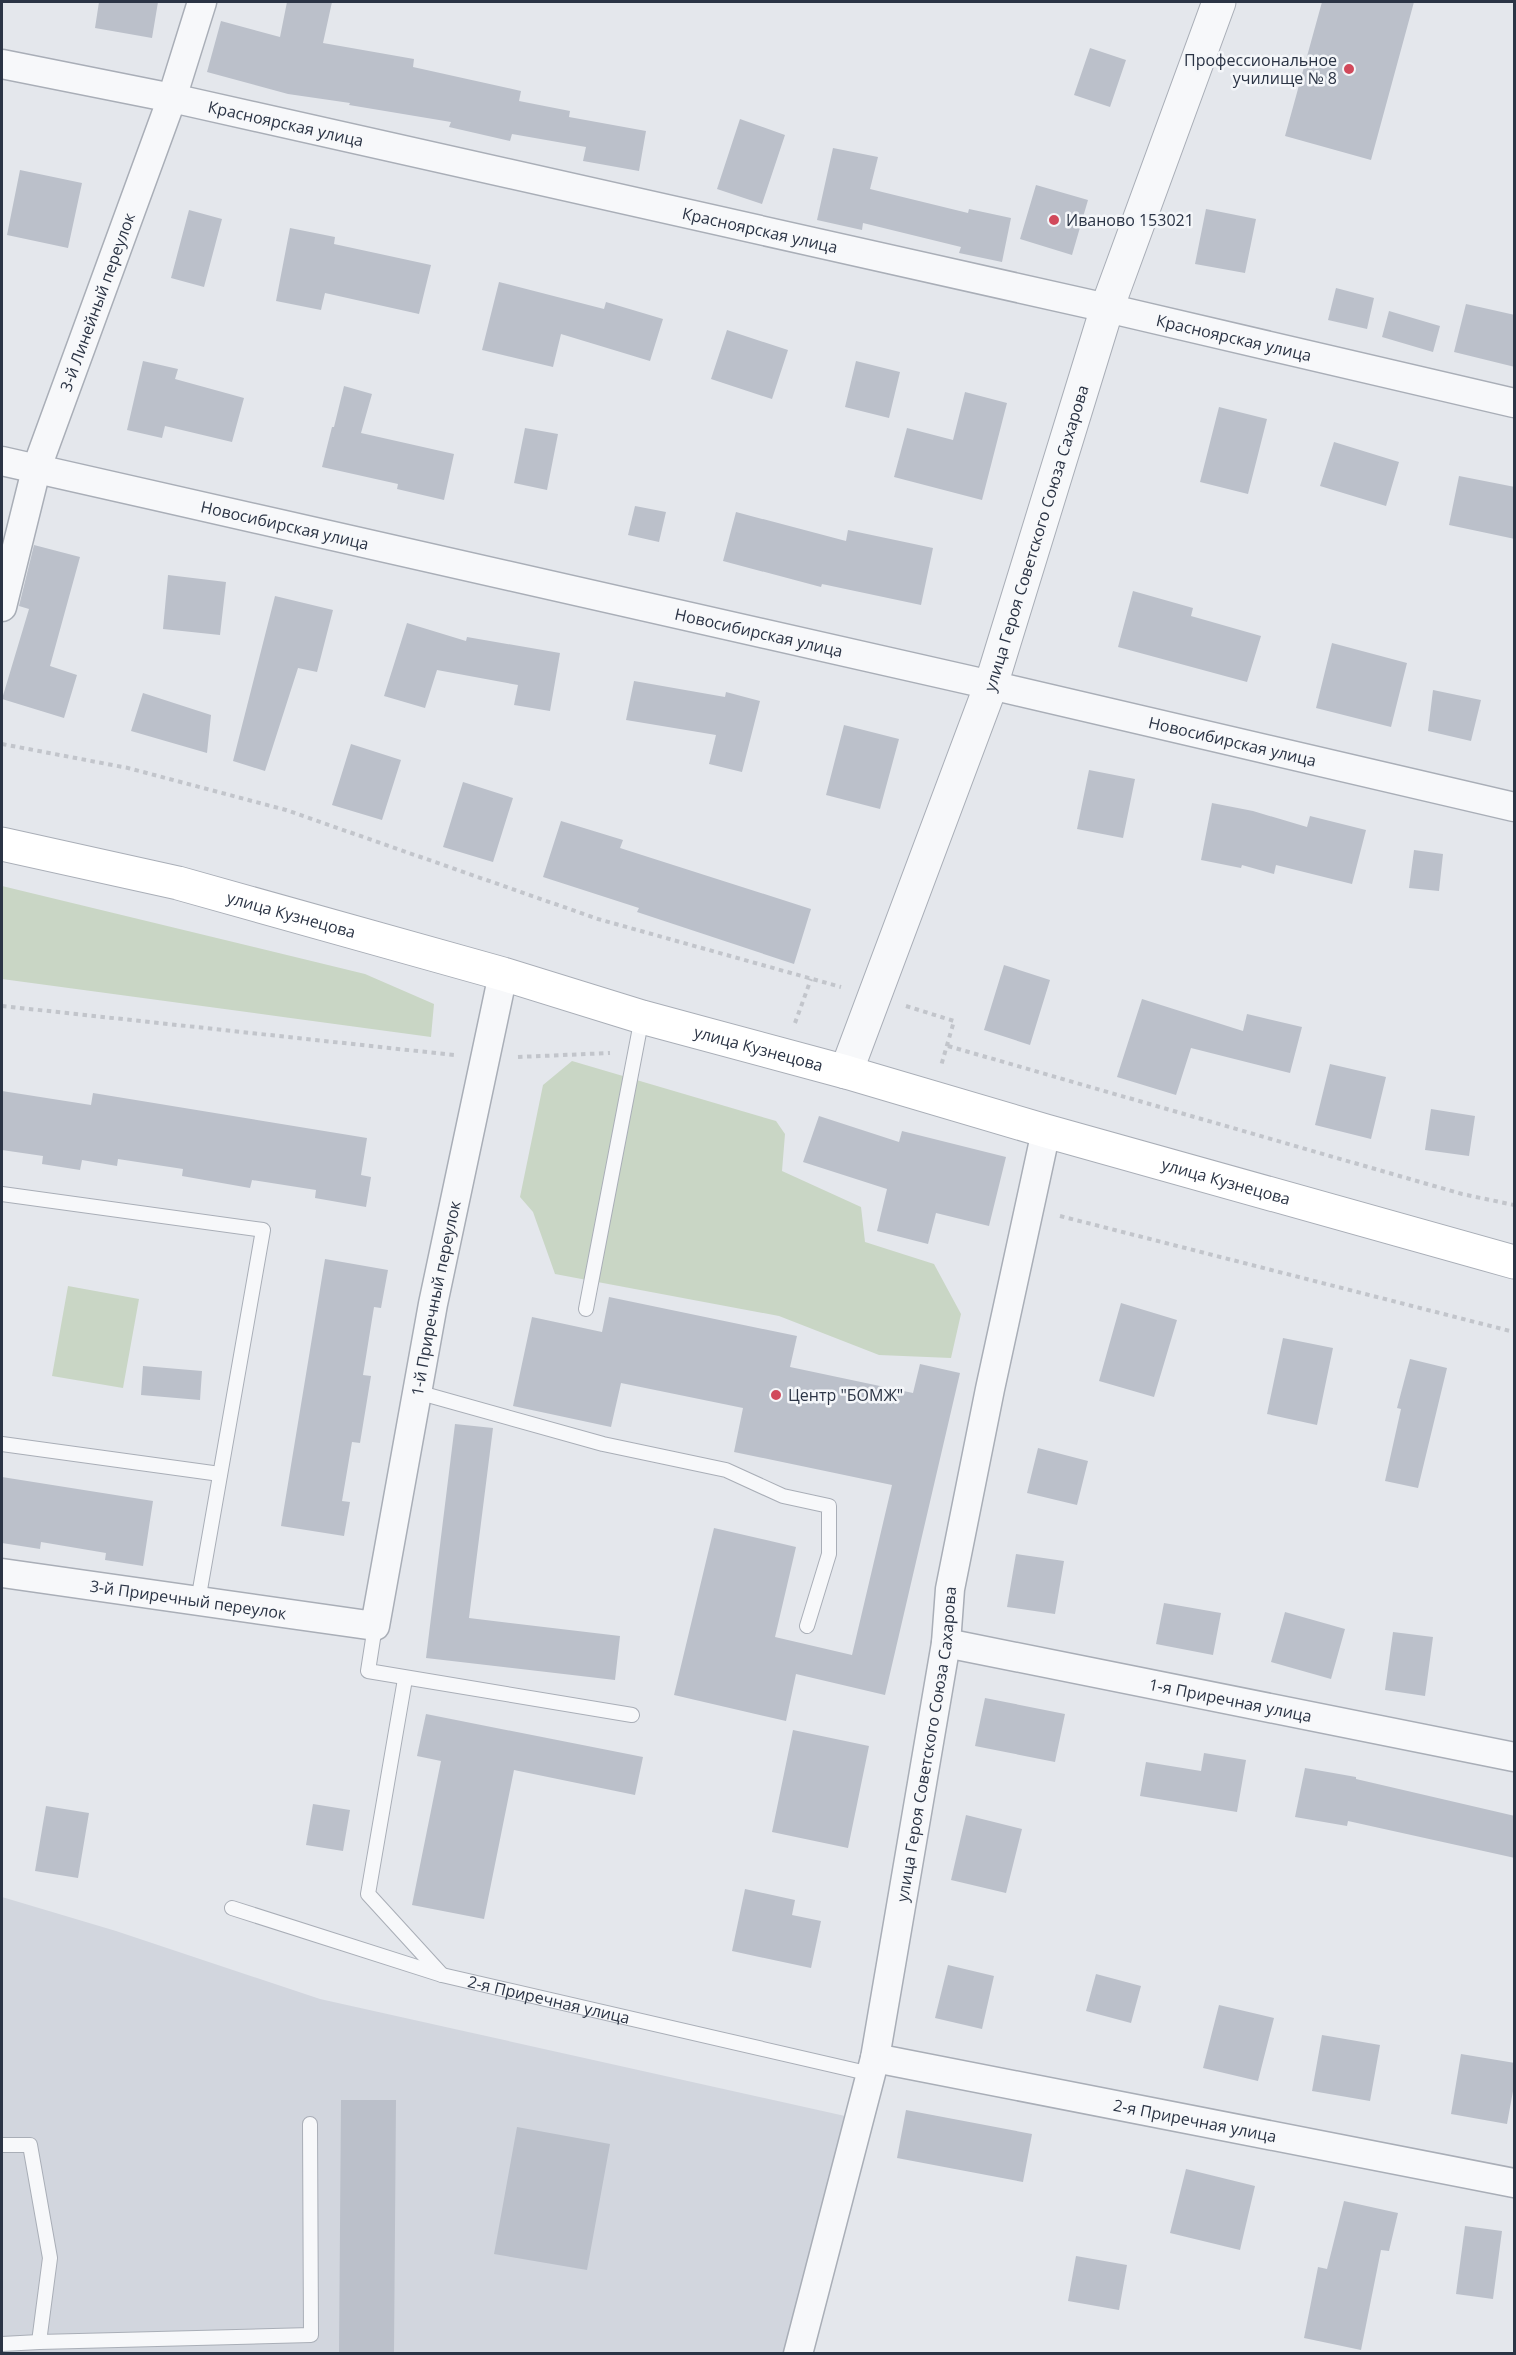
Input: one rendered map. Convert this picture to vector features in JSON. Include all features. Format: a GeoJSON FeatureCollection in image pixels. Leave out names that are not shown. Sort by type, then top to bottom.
{"type":"FeatureCollection","features":[{"type":"Feature","properties":{"kind":"main road","name":"улица Кузнецова"},"geometry":{"type":"LineString","coordinates":[[2,844],[178,883],[503,974],[642,1017],[846,1072],[1046,1131],[1515,1262]]}},
{"type":"Feature","properties":{"kind":"street","name":"3-й Линейный переулок"},"geometry":{"type":"LineString","coordinates":[[2,607],[36,470],[172,98],[202,2]]}},
{"type":"Feature","properties":{"kind":"street","name":"улица Героя Советского Союза Сахарова"},"geometry":{"type":"LineString","coordinates":[[846,1072],[991,685],[1107,308],[1219,2]]}},
{"type":"Feature","properties":{"kind":"street","name":"Красноярская улица"},"geometry":{"type":"LineString","coordinates":[[2,64],[172,98],[1107,308],[1515,403]]}},
{"type":"Feature","properties":{"kind":"street","name":"Новосибирская улица"},"geometry":{"type":"LineString","coordinates":[[2,461],[991,685],[1515,807]]}},
{"type":"Feature","properties":{"kind":"street","name":"1-й Приречный переулок"},"geometry":{"type":"LineString","coordinates":[[375,1626],[433,1304],[503,974]]}},
{"type":"Feature","properties":{"kind":"street","name":"улица Героя Советского Союза Сахарова"},"geometry":{"type":"LineString","coordinates":[[798,2354],[873,2066],[946,1643],[950,1589],[990,1389],[1046,1131]]}},
{"type":"Feature","properties":{"kind":"street","name":"3-й Приречный переулок"},"geometry":{"type":"LineString","coordinates":[[2,1573],[375,1626]]}},
{"type":"Feature","properties":{"kind":"street","name":"1-я Приречная улица"},"geometry":{"type":"LineString","coordinates":[[946,1643],[1515,1757]]}},
{"type":"Feature","properties":{"kind":"street","name":"2-я Приречная улица"},"geometry":{"type":"LineString","coordinates":[[873,2066],[1515,2183]]}},
{"type":"Feature","properties":{"kind":"lane"},"geometry":{"type":"LineString","coordinates":[[586,1309],[642,1017]]}},
{"type":"Feature","properties":{"kind":"lane"},"geometry":{"type":"LineString","coordinates":[[2,1194],[263,1230],[198,1601]]}},
{"type":"Feature","properties":{"kind":"lane"},"geometry":{"type":"LineString","coordinates":[[417,1392],[603,1444],[726,1470],[783,1496],[829,1506],[829,1554],[807,1626]]}},
{"type":"Feature","properties":{"kind":"lane"},"geometry":{"type":"LineString","coordinates":[[2,1444],[220,1474]]}},
{"type":"Feature","properties":{"kind":"lane"},"geometry":{"type":"LineString","coordinates":[[375,1626],[368,1671],[405,1679],[632,1715]]}},
{"type":"Feature","properties":{"kind":"lane"},"geometry":{"type":"LineString","coordinates":[[405,1679],[368,1894],[442,1975]]}},
{"type":"Feature","properties":{"kind":"lane","name":"2-я Приречная улица"},"geometry":{"type":"LineString","coordinates":[[232,1908],[442,1975],[873,2066]]}},
{"type":"Feature","properties":{"kind":"lane"},"geometry":{"type":"LineString","coordinates":[[2,2344],[311,2335],[310,2124]]}},
{"type":"Feature","properties":{"kind":"lane"},"geometry":{"type":"LineString","coordinates":[[2,2145],[30,2145],[50,2258],[39,2342]]}},
{"type":"Feature","properties":{"kind":"path"},"geometry":{"type":"LineString","coordinates":[[2,744],[128,768],[286,810],[598,919],[812,979]]}},
{"type":"Feature","properties":{"kind":"path"},"geometry":{"type":"LineString","coordinates":[[2,1006],[485,1059]]}},
{"type":"Feature","properties":{"kind":"path"},"geometry":{"type":"LineString","coordinates":[[948,1046],[1462,1194],[1515,1205]]}},
{"type":"Feature","properties":{"kind":"path"},"geometry":{"type":"LineString","coordinates":[[1029,1209],[1515,1332]]}},
{"type":"Feature","properties":{"kind":"shaded area"},"geometry":{"type":"Polygon","coordinates":[[[2,1897],[116,1931],[320,1999],[854,2118],[794,2353],[2,2353],[2,1897]]]}},
{"type":"Feature","properties":{"kind":"green space"},"geometry":{"type":"Polygon","coordinates":[[[2,886],[365,974],[434,1004],[431,1037],[2,979],[2,886]]]}},
{"type":"Feature","properties":{"kind":"green space"},"geometry":{"type":"Polygon","coordinates":[[[572,1061],[776,1121],[785,1134],[782,1171],[861,1207],[865,1242],[934,1264],[961,1314],[951,1358],[879,1355],[779,1316],[555,1274],[533,1212],[520,1197],[543,1085],[572,1061]]]}},
{"type":"Feature","properties":{"kind":"green space"},"geometry":{"type":"Polygon","coordinates":[[[68,1286],[139,1299],[123,1388],[52,1376],[68,1286]]]}},
{"type":"Feature","properties":{"kind":"building"},"geometry":{"type":"Polygon","coordinates":[[[99,2],[158,2],[152,38],[95,28],[99,2]]]}},
{"type":"Feature","properties":{"kind":"building"},"geometry":{"type":"Polygon","coordinates":[[[287,2],[332,2],[323,43],[414,59],[413,67],[521,91],[519,101],[570,111],[569,117],[646,131],[639,171],[583,161],[586,147],[512,134],[510,141],[449,127],[451,122],[288,94],[207,72],[221,21],[280,37],[287,2]]]}},
{"type":"Feature","properties":{"kind":"building","name":"Профессиональное училище № 8"},"geometry":{"type":"Polygon","coordinates":[[[1322,2],[1414,2],[1371,160],[1285,136],[1322,2]]]}},
{"type":"Feature","properties":{"kind":"building"},"geometry":{"type":"Polygon","coordinates":[[[1090,48],[1126,60],[1110,107],[1074,95],[1090,48]]]}},
{"type":"Feature","properties":{"kind":"building"},"geometry":{"type":"Polygon","coordinates":[[[740,119],[785,135],[762,204],[717,189],[740,119]]]}},
{"type":"Feature","properties":{"kind":"building"},"geometry":{"type":"Polygon","coordinates":[[[833,148],[878,157],[870,189],[968,213],[969,209],[1011,218],[1002,262],[959,253],[961,247],[863,223],[862,230],[817,220],[833,148]]]}},
{"type":"Feature","properties":{"kind":"building"},"geometry":{"type":"Polygon","coordinates":[[[20,170],[82,183],[68,248],[7,235],[20,170]]]}},
{"type":"Feature","properties":{"kind":"building","name":"Иваново 153021"},"geometry":{"type":"Polygon","coordinates":[[[1036,185],[1088,200],[1072,255],[1020,239],[1036,185]]]}},
{"type":"Feature","properties":{"kind":"building"},"geometry":{"type":"Polygon","coordinates":[[[1206,209],[1256,219],[1245,273],[1195,264],[1206,209]]]}},
{"type":"Feature","properties":{"kind":"building"},"geometry":{"type":"Polygon","coordinates":[[[189,210],[222,219],[204,287],[171,278],[189,210]]]}},
{"type":"Feature","properties":{"kind":"building"},"geometry":{"type":"Polygon","coordinates":[[[290,228],[335,237],[334,244],[431,265],[419,314],[325,293],[321,310],[276,301],[290,228]]]}},
{"type":"Feature","properties":{"kind":"building"},"geometry":{"type":"Polygon","coordinates":[[[499,282],[604,309],[606,302],[663,319],[650,361],[561,334],[553,367],[482,350],[499,282]]]}},
{"type":"Feature","properties":{"kind":"building"},"geometry":{"type":"Polygon","coordinates":[[[1336,288],[1374,298],[1367,329],[1328,320],[1336,288]]]}},
{"type":"Feature","properties":{"kind":"building"},"geometry":{"type":"Polygon","coordinates":[[[1466,304],[1515,315],[1515,367],[1454,352],[1466,304]]]}},
{"type":"Feature","properties":{"kind":"building"},"geometry":{"type":"Polygon","coordinates":[[[1389,311],[1440,326],[1433,352],[1382,337],[1389,311]]]}},
{"type":"Feature","properties":{"kind":"building"},"geometry":{"type":"Polygon","coordinates":[[[727,330],[788,350],[772,399],[711,379],[727,330]]]}},
{"type":"Feature","properties":{"kind":"building"},"geometry":{"type":"Polygon","coordinates":[[[143,361],[178,369],[175,379],[244,398],[232,442],[165,426],[162,438],[127,430],[143,361]]]}},
{"type":"Feature","properties":{"kind":"building"},"geometry":{"type":"Polygon","coordinates":[[[856,361],[900,372],[889,418],[845,407],[856,361]]]}},
{"type":"Feature","properties":{"kind":"building"},"geometry":{"type":"Polygon","coordinates":[[[344,386],[372,394],[361,433],[454,454],[444,500],[397,489],[398,484],[322,467],[344,386]]]}},
{"type":"Feature","properties":{"kind":"building"},"geometry":{"type":"Polygon","coordinates":[[[965,392],[1007,403],[982,500],[894,477],[907,428],[953,440],[965,392]]]}},
{"type":"Feature","properties":{"kind":"building"},"geometry":{"type":"Polygon","coordinates":[[[1219,407],[1267,419],[1248,494],[1200,482],[1219,407]]]}},
{"type":"Feature","properties":{"kind":"building"},"geometry":{"type":"Polygon","coordinates":[[[525,428],[558,434],[547,490],[514,483],[525,428]]]}},
{"type":"Feature","properties":{"kind":"building"},"geometry":{"type":"Polygon","coordinates":[[[1334,442],[1399,462],[1386,506],[1320,486],[1334,442]]]}},
{"type":"Feature","properties":{"kind":"building"},"geometry":{"type":"Polygon","coordinates":[[[1459,476],[1515,487],[1515,539],[1449,525],[1459,476]]]}},
{"type":"Feature","properties":{"kind":"building"},"geometry":{"type":"Polygon","coordinates":[[[635,506],[666,512],[659,542],[628,535],[635,506]]]}},
{"type":"Feature","properties":{"kind":"building"},"geometry":{"type":"Polygon","coordinates":[[[736,512],[846,541],[848,530],[933,548],[921,605],[822,584],[821,587],[723,561],[736,512]]]}},
{"type":"Feature","properties":{"kind":"building"},"geometry":{"type":"Polygon","coordinates":[[[34,545],[80,557],[50,666],[77,675],[64,718],[2,699],[29,609],[19,606],[34,545]]]}},
{"type":"Feature","properties":{"kind":"building"},"geometry":{"type":"Polygon","coordinates":[[[168,575],[226,582],[220,635],[163,629],[168,575]]]}},
{"type":"Feature","properties":{"kind":"building"},"geometry":{"type":"Polygon","coordinates":[[[1133,591],[1193,608],[1191,616],[1261,636],[1247,682],[1118,647],[1133,591]]]}},
{"type":"Feature","properties":{"kind":"building"},"geometry":{"type":"Polygon","coordinates":[[[275,596],[333,610],[317,672],[298,668],[265,771],[233,761],[275,596]]]}},
{"type":"Feature","properties":{"kind":"building"},"geometry":{"type":"Polygon","coordinates":[[[407,623],[466,641],[467,637],[560,653],[550,711],[514,705],[518,685],[437,670],[425,708],[384,696],[407,623]]]}},
{"type":"Feature","properties":{"kind":"building"},"geometry":{"type":"Polygon","coordinates":[[[1332,643],[1407,663],[1391,727],[1316,708],[1332,643]]]}},
{"type":"Feature","properties":{"kind":"building"},"geometry":{"type":"Polygon","coordinates":[[[634,681],[725,697],[726,692],[760,701],[742,772],[709,764],[716,735],[626,720],[634,681]]]}},
{"type":"Feature","properties":{"kind":"building"},"geometry":{"type":"Polygon","coordinates":[[[1433,690],[1481,700],[1471,741],[1428,731],[1433,690]]]}},
{"type":"Feature","properties":{"kind":"building"},"geometry":{"type":"Polygon","coordinates":[[[143,693],[211,715],[207,753],[131,731],[143,693]]]}},
{"type":"Feature","properties":{"kind":"building"},"geometry":{"type":"Polygon","coordinates":[[[844,725],[899,739],[880,809],[826,795],[844,725]]]}},
{"type":"Feature","properties":{"kind":"building"},"geometry":{"type":"Polygon","coordinates":[[[351,744],[401,760],[382,820],[332,805],[351,744]]]}},
{"type":"Feature","properties":{"kind":"building"},"geometry":{"type":"Polygon","coordinates":[[[1089,770],[1135,779],[1123,838],[1077,829],[1089,770]]]}},
{"type":"Feature","properties":{"kind":"building"},"geometry":{"type":"Polygon","coordinates":[[[463,782],[513,798],[493,862],[443,847],[463,782]]]}},
{"type":"Feature","properties":{"kind":"building"},"geometry":{"type":"Polygon","coordinates":[[[1212,803],[1253,811],[1307,827],[1310,816],[1366,830],[1352,884],[1276,865],[1274,874],[1242,865],[1241,868],[1201,860],[1212,803]]]}},
{"type":"Feature","properties":{"kind":"building"},"geometry":{"type":"Polygon","coordinates":[[[561,821],[623,840],[620,848],[811,909],[794,964],[637,912],[639,908],[543,877],[561,821]]]}},
{"type":"Feature","properties":{"kind":"building"},"geometry":{"type":"Polygon","coordinates":[[[1414,850],[1443,854],[1439,891],[1409,888],[1414,850]]]}},
{"type":"Feature","properties":{"kind":"building"},"geometry":{"type":"Polygon","coordinates":[[[1004,965],[1050,980],[1030,1045],[984,1030],[1004,965]]]}},
{"type":"Feature","properties":{"kind":"building"},"geometry":{"type":"Polygon","coordinates":[[[1142,999],[1243,1031],[1247,1014],[1302,1027],[1290,1073],[1191,1048],[1176,1095],[1117,1077],[1142,999]]]}},
{"type":"Feature","properties":{"kind":"building"},"geometry":{"type":"Polygon","coordinates":[[[1330,1064],[1386,1077],[1371,1139],[1315,1125],[1330,1064]]]}},
{"type":"Feature","properties":{"kind":"building"},"geometry":{"type":"Polygon","coordinates":[[[2,1091],[91,1105],[93,1093],[367,1138],[361,1175],[371,1177],[366,1207],[315,1198],[316,1190],[252,1180],[250,1188],[182,1176],[183,1169],[118,1159],[117,1166],[82,1160],[80,1170],[42,1164],[43,1156],[2,1150],[2,1091]]]}},
{"type":"Feature","properties":{"kind":"building"},"geometry":{"type":"Polygon","coordinates":[[[1431,1109],[1475,1116],[1469,1156],[1425,1150],[1431,1109]]]}},
{"type":"Feature","properties":{"kind":"building"},"geometry":{"type":"Polygon","coordinates":[[[819,1116],[899,1142],[902,1131],[1006,1157],[989,1226],[936,1213],[928,1244],[877,1231],[887,1189],[803,1162],[819,1116]]]}},
{"type":"Feature","properties":{"kind":"building"},"geometry":{"type":"Polygon","coordinates":[[[325,1259],[388,1270],[381,1308],[374,1307],[363,1375],[371,1376],[360,1443],[352,1442],[342,1501],[350,1502],[344,1536],[281,1526],[325,1259]]]}},
{"type":"Feature","properties":{"kind":"building"},"geometry":{"type":"Polygon","coordinates":[[[609,1297],[797,1336],[790,1367],[913,1393],[920,1364],[960,1373],[885,1695],[796,1674],[786,1721],[674,1695],[714,1528],[796,1547],[775,1637],[852,1655],[892,1485],[734,1452],[743,1408],[621,1383],[611,1427],[513,1406],[532,1317],[602,1332],[609,1297]]]}},
{"type":"Feature","properties":{"kind":"building"},"geometry":{"type":"Polygon","coordinates":[[[1121,1303],[1177,1320],[1154,1397],[1099,1381],[1121,1303]]]}},
{"type":"Feature","properties":{"kind":"building"},"geometry":{"type":"Polygon","coordinates":[[[1283,1338],[1333,1348],[1317,1425],[1267,1414],[1283,1338]]]}},
{"type":"Feature","properties":{"kind":"building"},"geometry":{"type":"Polygon","coordinates":[[[1410,1359],[1447,1368],[1418,1488],[1385,1481],[1401,1409],[1397,1408],[1410,1359]]]}},
{"type":"Feature","properties":{"kind":"building"},"geometry":{"type":"Polygon","coordinates":[[[143,1366],[202,1371],[200,1400],[141,1395],[143,1366]]]}},
{"type":"Feature","properties":{"kind":"building"},"geometry":{"type":"Polygon","coordinates":[[[455,1424],[493,1428],[469,1618],[620,1636],[615,1680],[426,1658],[455,1424]]]}},
{"type":"Feature","properties":{"kind":"building"},"geometry":{"type":"Polygon","coordinates":[[[1038,1448],[1088,1461],[1077,1505],[1027,1493],[1038,1448]]]}},
{"type":"Feature","properties":{"kind":"building"},"geometry":{"type":"Polygon","coordinates":[[[2,1477],[153,1501],[143,1566],[105,1560],[106,1553],[41,1542],[40,1549],[2,1543],[2,1477]]]}},
{"type":"Feature","properties":{"kind":"building"},"geometry":{"type":"Polygon","coordinates":[[[1016,1554],[1064,1561],[1055,1614],[1007,1607],[1016,1554]]]}},
{"type":"Feature","properties":{"kind":"building"},"geometry":{"type":"Polygon","coordinates":[[[1164,1603],[1221,1613],[1213,1655],[1156,1644],[1164,1603]]]}},
{"type":"Feature","properties":{"kind":"building"},"geometry":{"type":"Polygon","coordinates":[[[1285,1612],[1345,1629],[1331,1679],[1271,1662],[1285,1612]]]}},
{"type":"Feature","properties":{"kind":"building"},"geometry":{"type":"Polygon","coordinates":[[[1393,1632],[1433,1637],[1425,1696],[1385,1690],[1393,1632]]]}},
{"type":"Feature","properties":{"kind":"building"},"geometry":{"type":"Polygon","coordinates":[[[985,1698],[1065,1714],[1055,1762],[975,1746],[985,1698]]]}},
{"type":"Feature","properties":{"kind":"building"},"geometry":{"type":"Polygon","coordinates":[[[426,1714],[643,1757],[635,1795],[514,1770],[484,1919],[412,1905],[441,1761],[417,1756],[426,1714]]]}},
{"type":"Feature","properties":{"kind":"building"},"geometry":{"type":"Polygon","coordinates":[[[793,1730],[869,1746],[848,1848],[772,1832],[793,1730]]]}},
{"type":"Feature","properties":{"kind":"building"},"geometry":{"type":"Polygon","coordinates":[[[1204,1753],[1246,1760],[1237,1812],[1140,1796],[1146,1762],[1201,1771],[1204,1753]]]}},
{"type":"Feature","properties":{"kind":"building"},"geometry":{"type":"Polygon","coordinates":[[[1305,1768],[1356,1777],[1356,1779],[1515,1816],[1515,1858],[1348,1821],[1347,1826],[1295,1817],[1305,1768]]]}},
{"type":"Feature","properties":{"kind":"building"},"geometry":{"type":"Polygon","coordinates":[[[313,1804],[350,1810],[343,1851],[306,1845],[313,1804]]]}},
{"type":"Feature","properties":{"kind":"building"},"geometry":{"type":"Polygon","coordinates":[[[46,1806],[89,1813],[78,1878],[35,1871],[46,1806]]]}},
{"type":"Feature","properties":{"kind":"building"},"geometry":{"type":"Polygon","coordinates":[[[966,1815],[1022,1829],[1006,1893],[951,1880],[966,1815]]]}},
{"type":"Feature","properties":{"kind":"building"},"geometry":{"type":"Polygon","coordinates":[[[745,1889],[795,1900],[792,1915],[821,1921],[811,1968],[732,1951],[745,1889]]]}},
{"type":"Feature","properties":{"kind":"building"},"geometry":{"type":"Polygon","coordinates":[[[948,1965],[994,1976],[982,2029],[935,2018],[948,1965]]]}},
{"type":"Feature","properties":{"kind":"building"},"geometry":{"type":"Polygon","coordinates":[[[1096,1974],[1141,1986],[1131,2023],[1086,2011],[1096,1974]]]}},
{"type":"Feature","properties":{"kind":"building"},"geometry":{"type":"Polygon","coordinates":[[[1219,2005],[1274,2018],[1258,2081],[1203,2068],[1219,2005]]]}},
{"type":"Feature","properties":{"kind":"building"},"geometry":{"type":"Polygon","coordinates":[[[1322,2035],[1380,2045],[1370,2101],[1312,2091],[1322,2035]]]}},
{"type":"Feature","properties":{"kind":"building"},"geometry":{"type":"Polygon","coordinates":[[[1461,2054],[1515,2063],[1515,2080],[1507,2124],[1451,2114],[1461,2054]]]}},
{"type":"Feature","properties":{"kind":"building"},"geometry":{"type":"Polygon","coordinates":[[[341,2100],[396,2100],[394,2354],[339,2354],[341,2100]]]}},
{"type":"Feature","properties":{"kind":"building"},"geometry":{"type":"Polygon","coordinates":[[[906,2110],[1032,2134],[1023,2182],[897,2158],[906,2110]]]}},
{"type":"Feature","properties":{"kind":"building"},"geometry":{"type":"Polygon","coordinates":[[[517,2127],[610,2144],[587,2270],[494,2254],[517,2127]]]}},
{"type":"Feature","properties":{"kind":"building"},"geometry":{"type":"Polygon","coordinates":[[[1186,2169],[1255,2186],[1240,2250],[1170,2233],[1186,2169]]]}},
{"type":"Feature","properties":{"kind":"building"},"geometry":{"type":"Polygon","coordinates":[[[1344,2201],[1398,2213],[1389,2251],[1381,2250],[1361,2350],[1304,2338],[1318,2267],[1327,2269],[1344,2201]]]}},
{"type":"Feature","properties":{"kind":"building"},"geometry":{"type":"Polygon","coordinates":[[[1465,2226],[1502,2231],[1493,2299],[1456,2294],[1465,2226]]]}},
{"type":"Feature","properties":{"kind":"building"},"geometry":{"type":"Polygon","coordinates":[[[1076,2256],[1127,2265],[1119,2310],[1068,2301],[1076,2256]]]}},
{"type":"Feature","properties":{"kind":"place","name":"Профессиональное училище № 8"},"geometry":{"type":"Point","coordinates":[1349,69]}},
{"type":"Feature","properties":{"kind":"place","name":"Иваново 153021"},"geometry":{"type":"Point","coordinates":[1054,220]}},
{"type":"Feature","properties":{"kind":"place","name":"Центр \"БОМЖ\""},"geometry":{"type":"Point","coordinates":[776,1395]}}]}
